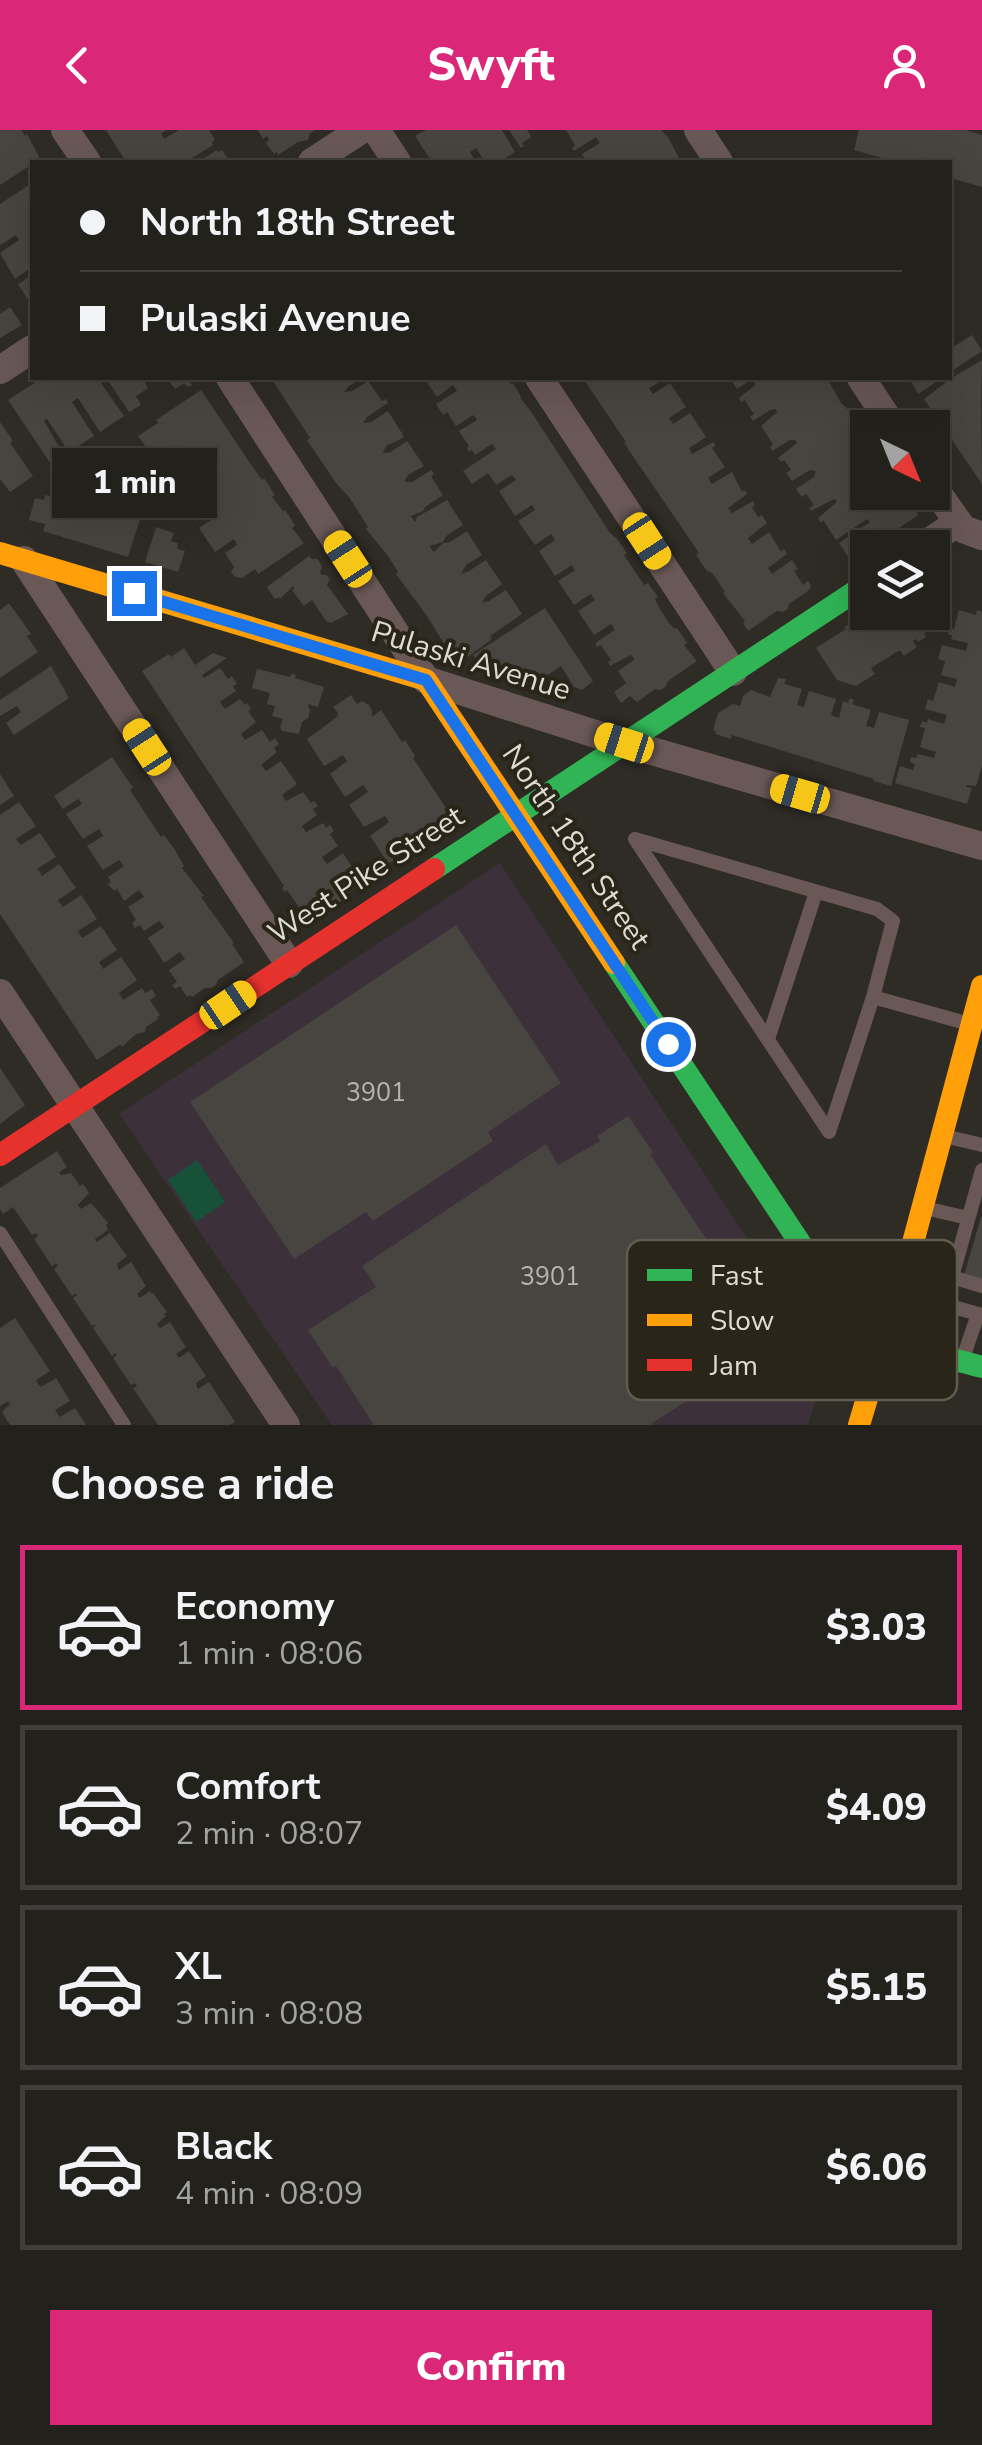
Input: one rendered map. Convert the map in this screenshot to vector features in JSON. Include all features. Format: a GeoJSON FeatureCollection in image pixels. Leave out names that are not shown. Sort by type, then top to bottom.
{"type":"FeatureCollection","features":[{"type":"Feature","properties":{"kind":"street"},"geometry":{"type":"LineString","coordinates":[[65,130],[86,160]]}},
{"type":"Feature","properties":{"kind":"street"},"geometry":{"type":"LineString","coordinates":[[315,160],[361,130]]}},
{"type":"Feature","properties":{"kind":"street"},"geometry":{"type":"LineString","coordinates":[[376,130],[396,160]]}},
{"type":"Feature","properties":{"kind":"street"},"geometry":{"type":"LineString","coordinates":[[698,130],[718,160]]}},
{"type":"Feature","properties":{"kind":"street"},"geometry":{"type":"LineString","coordinates":[[0,370],[30,350]]}},
{"type":"Feature","properties":{"kind":"street","name":"North 18th Street"},"geometry":{"type":"LineString","coordinates":[[231,380],[798,1240]]}},
{"type":"Feature","properties":{"kind":"street"},"geometry":{"type":"LineString","coordinates":[[540,380],[733,672]]}},
{"type":"Feature","properties":{"kind":"street"},"geometry":{"type":"LineString","coordinates":[[862,380],[882,410]]}},
{"type":"Feature","properties":{"kind":"street"},"geometry":{"type":"LineString","coordinates":[[950,506],[970,530]]}},
{"type":"Feature","properties":{"kind":"street"},"geometry":{"type":"LineString","coordinates":[[12,556],[289,964]]}},
{"type":"Feature","properties":{"kind":"street","name":"Pulaski Avenue"},"geometry":{"type":"LineString","coordinates":[[12,556],[624,743],[982,846]]}},
{"type":"Feature","properties":{"kind":"street","name":"West Pike Street"},"geometry":{"type":"LineString","coordinates":[[0,1156],[850,594]]}},
{"type":"Feature","properties":{"kind":"street"},"geometry":{"type":"LineString","coordinates":[[913,1240],[982,986]]}},
{"type":"Feature","properties":{"kind":"street"},"geometry":{"type":"LineString","coordinates":[[0,993],[286,1425]]}},
{"type":"Feature","properties":{"kind":"street"},"geometry":{"type":"LineString","coordinates":[[859,1425],[866,1400]]}},
{"type":"Feature","properties":{"kind":"lane"},"geometry":{"type":"LineString","coordinates":[[636,839],[816,892],[877,910],[893,921],[874,998],[830,1132],[636,839]]}},
{"type":"Feature","properties":{"kind":"lane"},"geometry":{"type":"LineString","coordinates":[[768,1040],[816,892]]}},
{"type":"Feature","properties":{"kind":"lane"},"geometry":{"type":"LineString","coordinates":[[874,998],[972,1025]]}},
{"type":"Feature","properties":{"kind":"lane"},"geometry":{"type":"LineString","coordinates":[[942,1135],[982,1145]]}},
{"type":"Feature","properties":{"kind":"lane"},"geometry":{"type":"LineString","coordinates":[[957,1270],[982,1173]]}},
{"type":"Feature","properties":{"kind":"lane"},"geometry":{"type":"LineString","coordinates":[[922,1207],[968,1218]]}},
{"type":"Feature","properties":{"kind":"lane"},"geometry":{"type":"LineString","coordinates":[[0,1232],[124,1425]]}},
{"type":"Feature","properties":{"kind":"lane"},"geometry":{"type":"LineString","coordinates":[[957,1278],[982,1286]]}},
{"type":"Feature","properties":{"kind":"lane"},"geometry":{"type":"LineString","coordinates":[[972,1364],[980,1315]]}},
{"type":"Feature","properties":{"kind":"shaded area"},"geometry":{"type":"Polygon","coordinates":[[[500,863],[748,1240],[627,1240],[627,1400],[815,1400],[808,1425],[332,1425],[119,1114],[500,863]]]}},
{"type":"Feature","properties":{"kind":"green space"},"geometry":{"type":"Polygon","coordinates":[[[197,1160],[225,1202],[196,1222],[168,1180],[197,1160]]]}},
{"type":"Feature","properties":{"kind":"building"},"geometry":{"type":"Polygon","coordinates":[[[0,130],[21,130],[40,159],[30,160],[30,166],[0,185],[0,130]]]}},
{"type":"Feature","properties":{"kind":"building"},"geometry":{"type":"Polygon","coordinates":[[[106,130],[166,130],[161,134],[164,139],[179,130],[209,130],[215,140],[189,160],[125,160],[106,130]]]}},
{"type":"Feature","properties":{"kind":"building"},"geometry":{"type":"Polygon","coordinates":[[[258,130],[315,130],[308,140],[278,155],[266,143],[267,136],[263,139],[258,130]]]}},
{"type":"Feature","properties":{"kind":"building"},"geometry":{"type":"Polygon","coordinates":[[[426,130],[502,130],[515,152],[502,160],[484,160],[476,148],[470,152],[475,160],[431,160],[415,136],[426,130]]]}},
{"type":"Feature","properties":{"kind":"building"},"geometry":{"type":"Polygon","coordinates":[[[509,130],[527,130],[531,137],[521,148],[509,130]]]}},
{"type":"Feature","properties":{"kind":"building"},"geometry":{"type":"Polygon","coordinates":[[[566,130],[661,130],[680,160],[586,160],[582,154],[600,143],[596,137],[574,151],[575,145],[566,130]]]}},
{"type":"Feature","properties":{"kind":"building"},"geometry":{"type":"Polygon","coordinates":[[[859,130],[966,130],[982,135],[982,187],[952,179],[952,160],[889,160],[854,150],[859,130]]]}},
{"type":"Feature","properties":{"kind":"building"},"geometry":{"type":"Polygon","coordinates":[[[222,150],[229,160],[201,160],[222,150]]]}},
{"type":"Feature","properties":{"kind":"building"},"geometry":{"type":"Polygon","coordinates":[[[30,184],[30,268],[15,279],[0,253],[19,240],[16,235],[0,245],[0,204],[30,184]]]}},
{"type":"Feature","properties":{"kind":"building"},"geometry":{"type":"Polygon","coordinates":[[[30,276],[30,303],[18,284],[30,276]]]}},
{"type":"Feature","properties":{"kind":"building"},"geometry":{"type":"Polygon","coordinates":[[[10,307],[22,325],[0,338],[0,314],[10,307]]]}},
{"type":"Feature","properties":{"kind":"building"},"geometry":{"type":"Polygon","coordinates":[[[972,335],[982,351],[952,371],[952,348],[972,335]]]}},
{"type":"Feature","properties":{"kind":"building"},"geometry":{"type":"Polygon","coordinates":[[[982,360],[982,484],[950,437],[950,410],[932,410],[924,399],[982,360]]]}},
{"type":"Feature","properties":{"kind":"building"},"geometry":{"type":"Polygon","coordinates":[[[39,380],[106,380],[101,383],[124,416],[100,432],[78,398],[72,402],[94,436],[69,452],[47,419],[44,421],[64,455],[51,464],[8,400],[39,380]]]}},
{"type":"Feature","properties":{"kind":"building"},"geometry":{"type":"Polygon","coordinates":[[[108,380],[143,380],[148,388],[136,396],[141,405],[129,412],[108,380]]]}},
{"type":"Feature","properties":{"kind":"building"},"geometry":{"type":"Polygon","coordinates":[[[168,380],[189,380],[192,385],[187,387],[184,383],[175,389],[168,380]]]}},
{"type":"Feature","properties":{"kind":"building"},"geometry":{"type":"Polygon","coordinates":[[[272,380],[359,380],[344,392],[368,381],[382,401],[386,399],[388,403],[363,423],[388,411],[403,438],[386,446],[383,453],[407,441],[424,466],[404,482],[412,482],[431,470],[443,495],[411,516],[415,522],[447,500],[463,525],[443,542],[430,546],[432,550],[467,531],[482,555],[466,565],[461,574],[486,560],[502,584],[482,603],[506,590],[522,614],[465,659],[451,655],[388,556],[366,529],[349,497],[307,440],[310,438],[272,380]]]}},
{"type":"Feature","properties":{"kind":"building"},"geometry":{"type":"Polygon","coordinates":[[[425,380],[513,383],[697,661],[661,690],[655,689],[637,702],[630,696],[621,703],[614,692],[626,683],[618,671],[633,657],[610,666],[611,660],[601,645],[595,644],[615,630],[611,624],[594,635],[578,611],[595,600],[591,594],[574,605],[558,581],[575,570],[572,565],[555,576],[539,551],[555,540],[551,534],[535,545],[518,521],[535,510],[532,505],[515,516],[499,491],[516,480],[512,475],[496,485],[488,473],[472,484],[463,471],[496,449],[492,444],[475,455],[472,450],[469,452],[459,431],[477,420],[473,415],[456,426],[447,412],[443,415],[436,404],[457,391],[453,385],[437,397],[425,380]]]}},
{"type":"Feature","properties":{"kind":"building"},"geometry":{"type":"Polygon","coordinates":[[[584,380],[663,380],[649,388],[653,394],[670,383],[686,407],[669,418],[673,424],[690,413],[706,437],[689,448],[692,454],[713,442],[716,445],[712,448],[725,467],[708,478],[712,484],[732,472],[742,492],[747,494],[728,508],[732,513],[753,501],[758,517],[762,515],[767,523],[748,538],[752,544],[769,532],[781,552],[784,549],[787,554],[768,568],[772,574],[792,560],[803,585],[808,581],[811,586],[808,591],[789,604],[788,609],[777,611],[748,631],[584,380]]]}},
{"type":"Feature","properties":{"kind":"building"},"geometry":{"type":"Polygon","coordinates":[[[731,380],[751,380],[737,389],[731,380]]]}},
{"type":"Feature","properties":{"kind":"building"},"geometry":{"type":"Polygon","coordinates":[[[755,380],[828,380],[850,411],[850,510],[916,510],[918,515],[896,530],[858,530],[870,522],[867,519],[836,540],[818,518],[837,502],[835,499],[811,511],[809,508],[814,505],[796,489],[814,477],[816,471],[810,470],[792,481],[786,473],[791,470],[778,458],[797,443],[795,440],[772,451],[770,447],[773,444],[761,426],[776,409],[753,421],[750,417],[754,414],[745,400],[741,402],[739,398],[754,386],[755,380]]]}},
{"type":"Feature","properties":{"kind":"building"},"geometry":{"type":"Polygon","coordinates":[[[910,380],[939,380],[918,394],[910,380]]]}},
{"type":"Feature","properties":{"kind":"building"},"geometry":{"type":"Polygon","coordinates":[[[201,390],[264,478],[275,495],[272,497],[285,510],[304,543],[258,574],[255,569],[242,578],[235,577],[225,553],[237,545],[234,539],[215,552],[199,528],[217,516],[213,509],[195,521],[179,498],[198,485],[194,479],[175,491],[159,467],[179,455],[174,448],[156,461],[138,436],[201,390]]]}},
{"type":"Feature","properties":{"kind":"building"},"geometry":{"type":"Polygon","coordinates":[[[0,422],[33,476],[10,492],[0,479],[0,422]]]}},
{"type":"Feature","properties":{"kind":"building"},"geometry":{"type":"Polygon","coordinates":[[[104,470],[116,474],[116,483],[119,474],[131,478],[120,514],[128,507],[133,492],[147,497],[128,557],[43,531],[45,524],[29,520],[35,498],[52,497],[55,488],[73,493],[78,476],[91,480],[87,496],[88,505],[93,507],[104,470]]]}},
{"type":"Feature","properties":{"kind":"building"},"geometry":{"type":"Polygon","coordinates":[[[156,527],[174,533],[171,541],[178,543],[177,549],[185,551],[178,572],[145,562],[156,527]]]}},
{"type":"Feature","properties":{"kind":"building"},"geometry":{"type":"Polygon","coordinates":[[[850,536],[850,560],[839,543],[850,536]]]}},
{"type":"Feature","properties":{"kind":"building"},"geometry":{"type":"Polygon","coordinates":[[[309,556],[318,559],[320,573],[330,579],[327,585],[348,614],[331,623],[312,600],[304,606],[293,586],[280,599],[275,599],[267,587],[309,556]]]}},
{"type":"Feature","properties":{"kind":"building"},"geometry":{"type":"Polygon","coordinates":[[[9,603],[31,634],[27,636],[38,652],[0,678],[0,610],[9,603]]]}},
{"type":"Feature","properties":{"kind":"building"},"geometry":{"type":"Polygon","coordinates":[[[545,608],[593,681],[582,690],[574,687],[561,666],[543,678],[473,655],[545,608]]]}},
{"type":"Feature","properties":{"kind":"building"},"geometry":{"type":"Polygon","coordinates":[[[959,610],[976,615],[977,610],[982,612],[982,766],[976,786],[966,787],[972,788],[967,804],[895,783],[900,766],[913,770],[911,757],[918,754],[934,758],[936,752],[920,747],[925,728],[920,727],[928,719],[944,724],[947,715],[925,709],[928,699],[933,701],[939,682],[955,687],[957,679],[941,675],[945,661],[938,659],[942,645],[966,651],[968,643],[951,639],[948,634],[950,628],[954,629],[959,610]]]}},
{"type":"Feature","properties":{"kind":"building"},"geometry":{"type":"Polygon","coordinates":[[[850,624],[850,630],[928,631],[924,633],[926,637],[913,641],[917,647],[904,656],[900,650],[871,668],[875,674],[856,686],[837,680],[816,648],[850,624]]]}},
{"type":"Feature","properties":{"kind":"building"},"geometry":{"type":"Polygon","coordinates":[[[184,648],[195,665],[213,653],[227,658],[202,675],[204,678],[220,668],[228,679],[232,676],[236,691],[220,702],[225,709],[240,699],[251,709],[248,711],[256,722],[241,734],[245,740],[262,730],[270,742],[275,738],[279,744],[274,748],[277,752],[261,765],[266,771],[281,761],[297,784],[282,795],[286,801],[303,792],[318,806],[313,809],[317,815],[302,826],[306,832],[323,823],[334,831],[330,834],[338,846],[322,857],[327,864],[343,853],[361,881],[339,903],[333,902],[307,919],[282,888],[142,671],[184,648]]]}},
{"type":"Feature","properties":{"kind":"building"},"geometry":{"type":"Polygon","coordinates":[[[51,666],[69,698],[14,735],[6,723],[21,712],[17,706],[0,716],[0,700],[51,666]]]}},
{"type":"Feature","properties":{"kind":"building"},"geometry":{"type":"Polygon","coordinates":[[[257,669],[296,675],[295,678],[324,687],[318,707],[308,704],[308,718],[302,722],[299,734],[283,731],[283,719],[272,716],[275,706],[267,704],[270,693],[252,688],[257,669]]]}},
{"type":"Feature","properties":{"kind":"building"},"geometry":{"type":"Polygon","coordinates":[[[778,678],[802,689],[797,705],[804,707],[809,691],[836,699],[831,715],[839,718],[843,701],[848,703],[850,698],[854,700],[852,704],[871,710],[866,726],[874,728],[879,712],[909,720],[891,786],[732,735],[731,739],[715,734],[718,713],[733,704],[740,706],[743,696],[751,690],[770,697],[778,678]]]}},
{"type":"Feature","properties":{"kind":"building"},"geometry":{"type":"Polygon","coordinates":[[[351,695],[357,704],[362,701],[369,705],[372,717],[381,710],[402,742],[405,740],[454,820],[427,844],[423,842],[409,855],[388,863],[370,836],[389,822],[385,816],[364,827],[349,805],[368,792],[363,785],[345,797],[330,774],[347,761],[343,755],[324,766],[307,739],[337,717],[333,707],[351,695]]]}},
{"type":"Feature","properties":{"kind":"building"},"geometry":{"type":"Polygon","coordinates":[[[112,757],[244,962],[216,985],[192,997],[187,997],[180,986],[175,989],[172,985],[177,982],[169,970],[185,959],[180,952],[164,963],[148,938],[164,927],[159,921],[144,931],[132,923],[136,920],[128,907],[144,897],[139,890],[124,901],[117,889],[114,891],[108,884],[108,877],[124,866],[119,860],[103,870],[87,846],[103,836],[99,829],[83,839],[66,814],[82,804],[80,801],[63,809],[54,796],[112,757]]]}},
{"type":"Feature","properties":{"kind":"building"},"geometry":{"type":"Polygon","coordinates":[[[0,774],[14,796],[0,805],[0,774]]]}},
{"type":"Feature","properties":{"kind":"building"},"geometry":{"type":"Polygon","coordinates":[[[19,802],[36,826],[16,839],[21,845],[40,833],[56,857],[37,869],[42,876],[59,864],[76,888],[58,900],[60,903],[63,907],[81,895],[97,919],[78,931],[82,938],[101,926],[117,950],[99,962],[103,969],[121,957],[137,980],[119,993],[123,1000],[142,988],[145,993],[152,989],[156,996],[150,1000],[160,1015],[158,1019],[145,1032],[97,1060],[0,914],[0,815],[19,802]]]}},
{"type":"Feature","properties":{"kind":"building"},"geometry":{"type":"Polygon","coordinates":[[[456,925],[561,1083],[488,1132],[493,1141],[373,1221],[366,1212],[294,1259],[190,1102],[456,925]]]}},
{"type":"Feature","properties":{"kind":"building"},"geometry":{"type":"Polygon","coordinates":[[[0,1068],[25,1105],[0,1124],[0,1068]]]}},
{"type":"Feature","properties":{"kind":"building"},"geometry":{"type":"Polygon","coordinates":[[[628,1116],[707,1240],[627,1240],[627,1400],[688,1400],[649,1425],[374,1425],[308,1330],[376,1287],[362,1266],[546,1144],[558,1165],[600,1141],[597,1136],[628,1116]]]}},
{"type":"Feature","properties":{"kind":"building"},"geometry":{"type":"Polygon","coordinates":[[[57,1151],[67,1167],[59,1172],[61,1175],[71,1173],[89,1193],[78,1205],[81,1209],[91,1203],[108,1223],[108,1230],[95,1239],[97,1242],[110,1233],[127,1256],[117,1264],[119,1270],[131,1262],[146,1286],[137,1294],[140,1298],[153,1293],[167,1312],[157,1324],[160,1328],[170,1322],[186,1347],[176,1354],[179,1358],[189,1351],[206,1376],[196,1383],[198,1389],[209,1382],[235,1422],[158,1425],[133,1388],[135,1383],[131,1385],[113,1358],[117,1355],[112,1356],[93,1328],[97,1324],[92,1326],[73,1298],[76,1293],[72,1296],[54,1269],[56,1263],[52,1266],[34,1239],[36,1233],[32,1235],[13,1207],[3,1214],[0,1188],[57,1151]]]}},
{"type":"Feature","properties":{"kind":"building"},"geometry":{"type":"Polygon","coordinates":[[[982,1217],[982,1280],[964,1275],[982,1217]]]}},
{"type":"Feature","properties":{"kind":"building"},"geometry":{"type":"Polygon","coordinates":[[[15,1318],[50,1371],[36,1380],[38,1384],[41,1387],[56,1378],[70,1401],[55,1410],[60,1417],[75,1408],[86,1425],[10,1425],[2,1412],[10,1404],[8,1401],[0,1406],[0,1328],[15,1318]]]}},
{"type":"Feature","properties":{"kind":"traffic: fast"},"geometry":{"type":"LineString","coordinates":[[434,869],[850,595]]}},
{"type":"Feature","properties":{"kind":"traffic: fast"},"geometry":{"type":"LineString","coordinates":[[614,963],[798,1240]]}},
{"type":"Feature","properties":{"kind":"traffic: fast"},"geometry":{"type":"LineString","coordinates":[[957,1360],[982,1367]]}},
{"type":"Feature","properties":{"kind":"traffic: slow"},"geometry":{"type":"LineString","coordinates":[[0,553],[426,680],[614,963]]}},
{"type":"Feature","properties":{"kind":"traffic: slow"},"geometry":{"type":"LineString","coordinates":[[914,1240],[982,986]]}},
{"type":"Feature","properties":{"kind":"traffic: slow"},"geometry":{"type":"LineString","coordinates":[[859,1425],[866,1400]]}},
{"type":"Feature","properties":{"kind":"traffic: jam"},"geometry":{"type":"LineString","coordinates":[[0,1155],[434,869]]}},
{"type":"Feature","properties":{"kind":"route"},"geometry":{"type":"LineString","coordinates":[[134,593],[426,680],[668,1044]]}}]}
